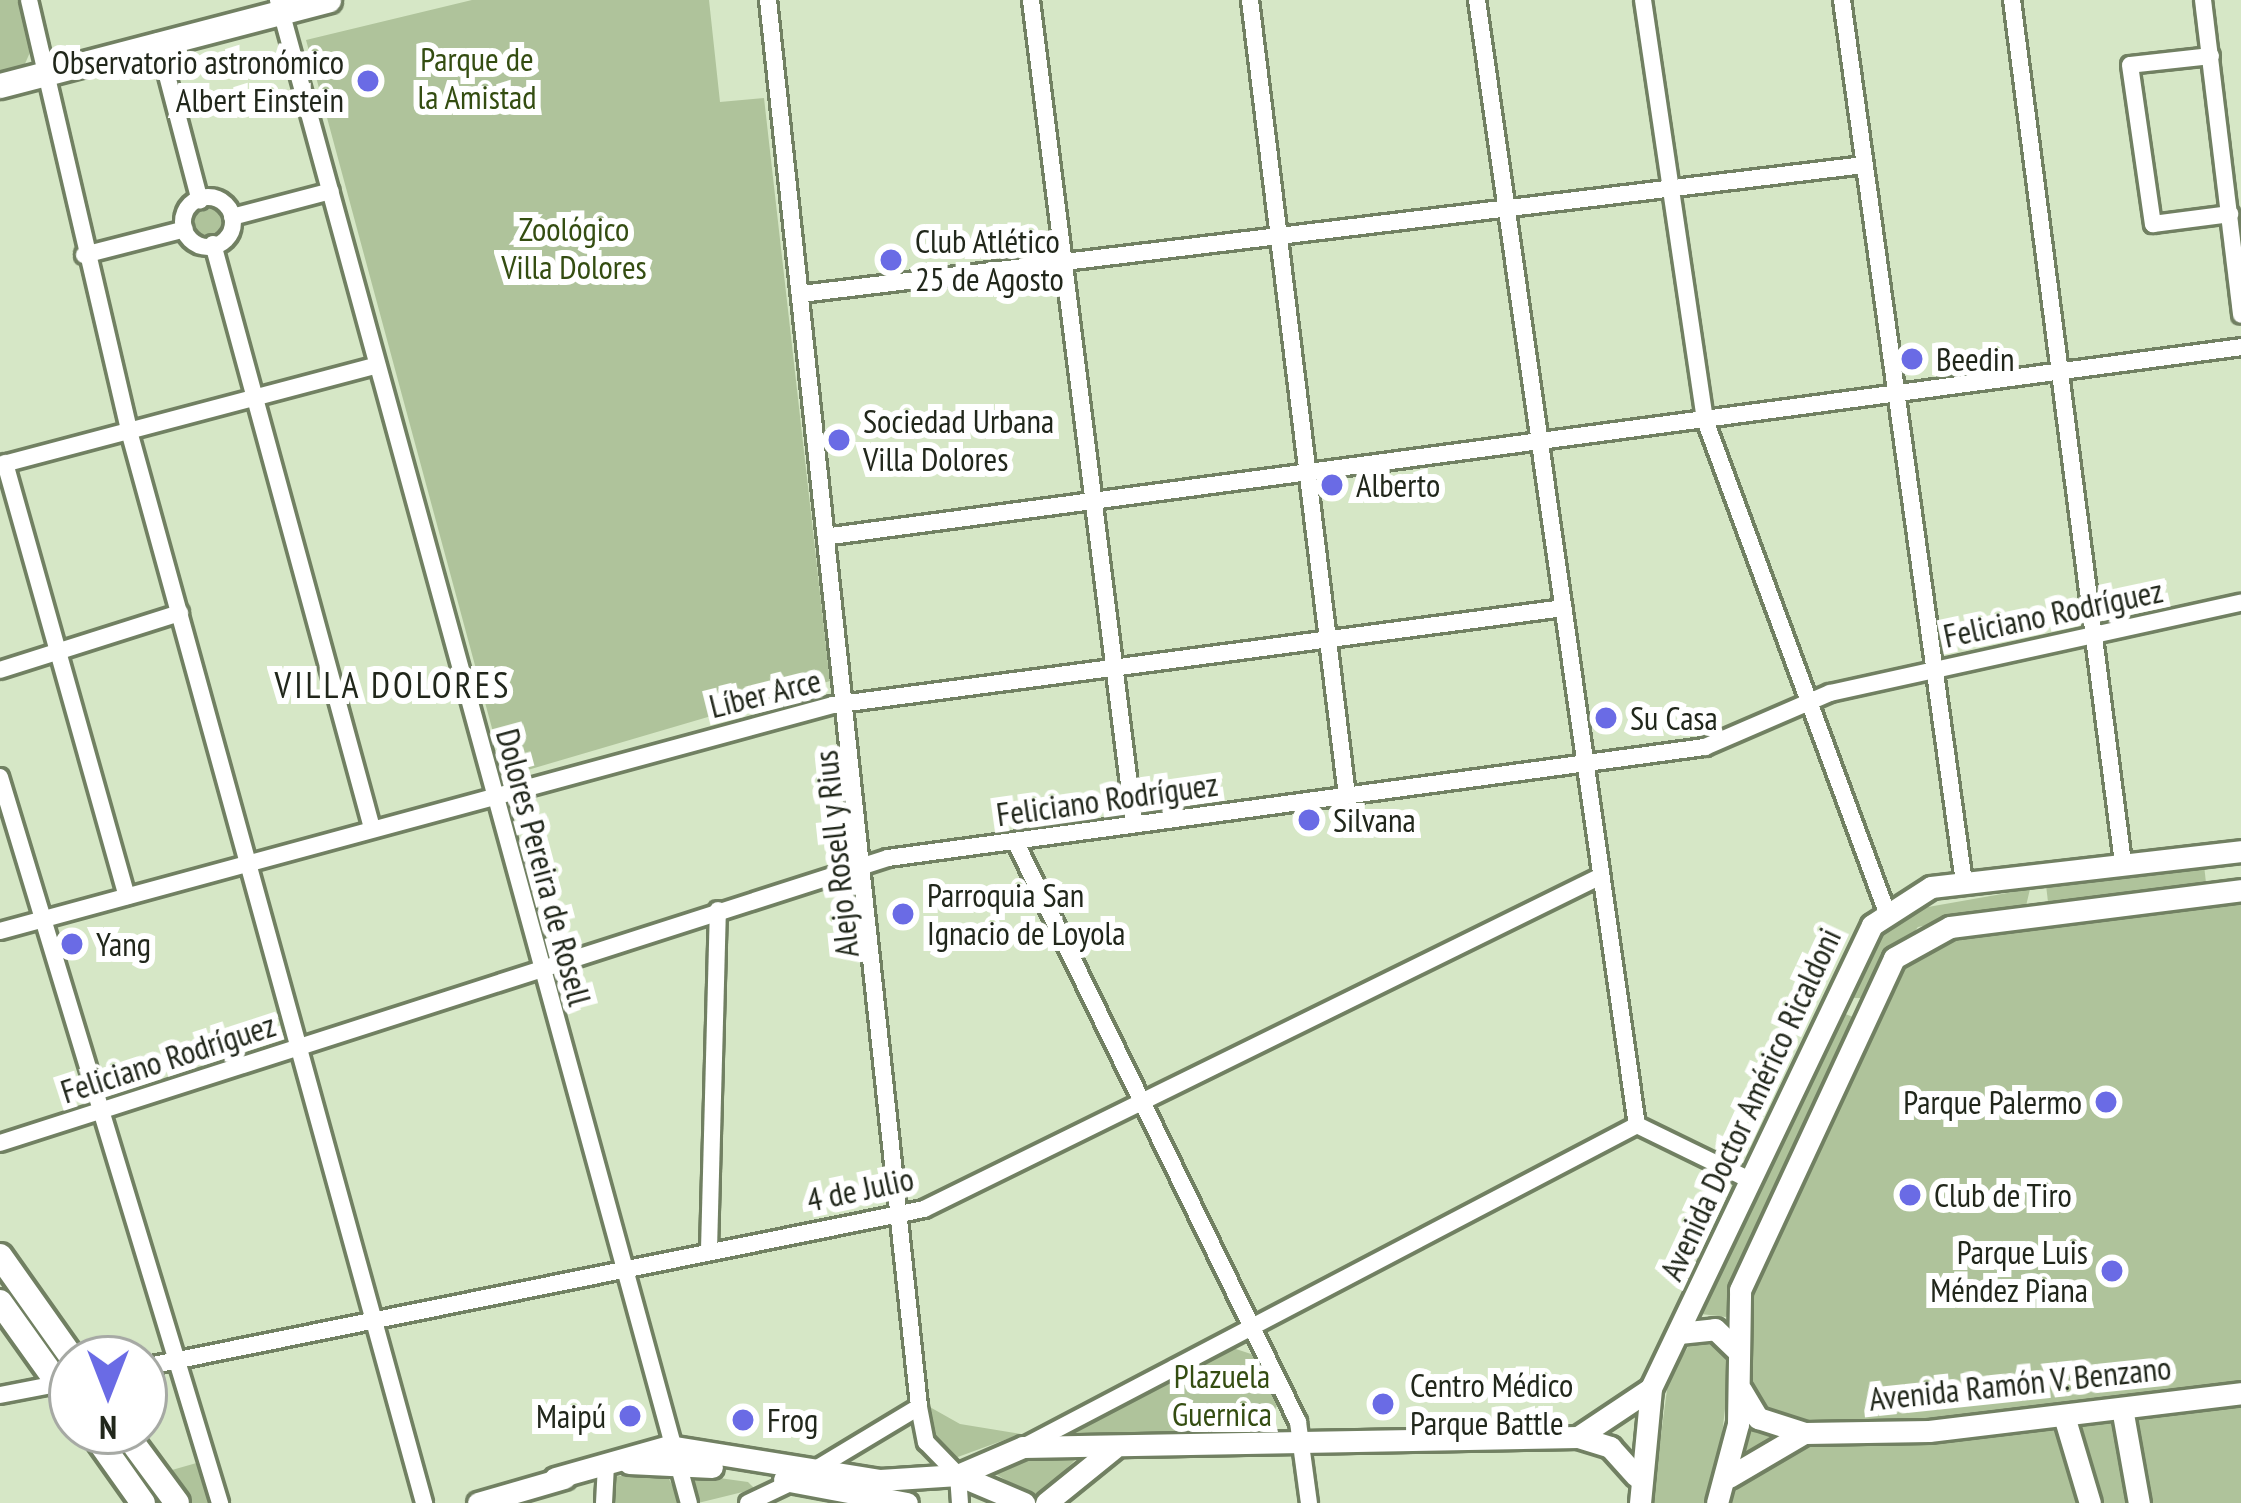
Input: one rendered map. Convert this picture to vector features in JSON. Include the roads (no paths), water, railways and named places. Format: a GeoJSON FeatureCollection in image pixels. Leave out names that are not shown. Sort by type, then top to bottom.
{"type":"FeatureCollection","features":[{"type":"Feature","properties":{"kind":"main road"},"geometry":{"type":"LineString","coordinates":[[0,86],[280,5],[329,0]]}},
{"type":"Feature","properties":{"kind":"main road"},"geometry":{"type":"LineString","coordinates":[[0,1256],[56,1335]]}},
{"type":"Feature","properties":{"kind":"main road"},"geometry":{"type":"LineString","coordinates":[[0,1302],[48,1364]]}},
{"type":"Feature","properties":{"kind":"main road"},"geometry":{"type":"LineString","coordinates":[[109,1455],[143,1503]]}},
{"type":"Feature","properties":{"kind":"main road"},"geometry":{"type":"LineString","coordinates":[[142,1455],[177,1503]]}},
{"type":"Feature","properties":{"kind":"street"},"geometry":{"type":"LineString","coordinates":[[29,0],[84,255],[129,430],[380,1320],[424,1503]]}},
{"type":"Feature","properties":{"kind":"street","name":"Alejo Rosell y Rius"},"geometry":{"type":"LineString","coordinates":[[768,0],[869,868],[919,1407],[926,1442],[958,1475]]}},
{"type":"Feature","properties":{"kind":"street"},"geometry":{"type":"LineString","coordinates":[[1031,0],[1134,825]]}},
{"type":"Feature","properties":{"kind":"street"},"geometry":{"type":"LineString","coordinates":[[1250,0],[1347,796]]}},
{"type":"Feature","properties":{"kind":"street"},"geometry":{"type":"LineString","coordinates":[[1478,0],[1637,1125]]}},
{"type":"Feature","properties":{"kind":"street"},"geometry":{"type":"LineString","coordinates":[[1643,0],[1705,420],[1804,701],[1886,910]]}},
{"type":"Feature","properties":{"kind":"street"},"geometry":{"type":"LineString","coordinates":[[1842,0],[1964,883]]}},
{"type":"Feature","properties":{"kind":"street"},"geometry":{"type":"LineString","coordinates":[[2012,0],[2123,863]]}},
{"type":"Feature","properties":{"kind":"street"},"geometry":{"type":"LineString","coordinates":[[2203,0],[2241,315]]}},
{"type":"Feature","properties":{"kind":"street","name":"Dolores Pereira de Rosell"},"geometry":{"type":"LineString","coordinates":[[280,5],[620,1268],[689,1503]]}},
{"type":"Feature","properties":{"kind":"street"},"geometry":{"type":"LineString","coordinates":[[84,255],[185,229],[201,201],[158,41]]}},
{"type":"Feature","properties":{"kind":"street"},"geometry":{"type":"LineString","coordinates":[[2210,56],[2130,65],[2153,224],[2230,214]]}},
{"type":"Feature","properties":{"kind":"street"},"geometry":{"type":"LineString","coordinates":[[2218,121],[2241,118]]}},
{"type":"Feature","properties":{"kind":"street"},"geometry":{"type":"LineString","coordinates":[[801,294],[1864,166]]}},
{"type":"Feature","properties":{"kind":"street"},"geometry":{"type":"LineString","coordinates":[[201,201],[232,217],[331,190]]}},
{"type":"Feature","properties":{"kind":"street"},"geometry":{"type":"LineString","coordinates":[[209,245],[231,234],[232,217]]}},
{"type":"Feature","properties":{"kind":"street"},"geometry":{"type":"LineString","coordinates":[[185,229],[209,245],[256,397],[373,828]]}},
{"type":"Feature","properties":{"kind":"street"},"geometry":{"type":"LineString","coordinates":[[2241,337],[2241,364]]}},
{"type":"Feature","properties":{"kind":"street"},"geometry":{"type":"LineString","coordinates":[[831,536],[1094,496],[2240,347]]}},
{"type":"Feature","properties":{"kind":"street"},"geometry":{"type":"LineString","coordinates":[[128,896],[2,464],[376,366]]}},
{"type":"Feature","properties":{"kind":"street","name":"Feliciano Rodríguez"},"geometry":{"type":"LineString","coordinates":[[0,1143],[302,1047],[540,964],[869,868],[1134,825],[1728,741],[1804,701],[2241,604]]}},
{"type":"Feature","properties":{"kind":"street","name":"Líber Arce"},"geometry":{"type":"LineString","coordinates":[[0,931],[494,795],[850,705],[1326,644],[1564,608]]}},
{"type":"Feature","properties":{"kind":"street"},"geometry":{"type":"LineString","coordinates":[[0,670],[181,613]]}},
{"type":"Feature","properties":{"kind":"street"},"geometry":{"type":"LineString","coordinates":[[0,777],[220,1503]]}},
{"type":"Feature","properties":{"kind":"street"},"geometry":{"type":"LineString","coordinates":[[1016,843],[1306,1444],[1309,1503]]}},
{"type":"Feature","properties":{"kind":"street"},"geometry":{"type":"LineString","coordinates":[[2231,852],[2212,868],[2232,891]]}},
{"type":"Feature","properties":{"kind":"street","name":"Avenida Doctor Américo Ricaldoni"},"geometry":{"type":"LineString","coordinates":[[1640,1503],[1636,1477],[1651,1388],[1837,994],[1886,910],[1964,883],[2231,852]]}},
{"type":"Feature","properties":{"kind":"street"},"geometry":{"type":"LineString","coordinates":[[2028,875],[2039,891],[2033,913]]}},
{"type":"Feature","properties":{"kind":"street","name":"4 de Julio"},"geometry":{"type":"LineString","coordinates":[[168,1361],[903,1213],[1142,1104],[1599,877]]}},
{"type":"Feature","properties":{"kind":"street","name":"Avenida Doctor Américo Ricaldoni"},"geometry":{"type":"LineString","coordinates":[[1718,1503],[1726,1480],[1739,1388],[1747,1272],[1894,958],[1925,936],[2033,913],[2232,891]]}},
{"type":"Feature","properties":{"kind":"street"},"geometry":{"type":"LineString","coordinates":[[709,1250],[718,910]]}},
{"type":"Feature","properties":{"kind":"street"},"geometry":{"type":"LineString","coordinates":[[1837,994],[1869,1009]]}},
{"type":"Feature","properties":{"kind":"street"},"geometry":{"type":"LineString","coordinates":[[1637,1125],[1750,1180]]}},
{"type":"Feature","properties":{"kind":"street"},"geometry":{"type":"LineString","coordinates":[[958,1475],[1023,1447],[1637,1125]]}},
{"type":"Feature","properties":{"kind":"street","name":"Avenida Doctor Américo Ricaldoni"},"geometry":{"type":"LineString","coordinates":[[1679,1333],[1715,1330],[1738,1351]]}},
{"type":"Feature","properties":{"kind":"street"},"geometry":{"type":"LineString","coordinates":[[1578,1437],[1651,1388]]}},
{"type":"Feature","properties":{"kind":"street","name":"Avenida Ramón V. Benzano"},"geometry":{"type":"LineString","coordinates":[[1739,1388],[1758,1418],[1804,1433],[2064,1416],[2241,1393]]}},
{"type":"Feature","properties":{"kind":"street"},"geometry":{"type":"LineString","coordinates":[[0,1395],[48,1391]]}},
{"type":"Feature","properties":{"kind":"street"},"geometry":{"type":"LineString","coordinates":[[813,1470],[919,1407]]}},
{"type":"Feature","properties":{"kind":"street"},"geometry":{"type":"LineString","coordinates":[[2122,1408],[2139,1503]]}},
{"type":"Feature","properties":{"kind":"street"},"geometry":{"type":"LineString","coordinates":[[2064,1416],[2090,1503]]}},
{"type":"Feature","properties":{"kind":"street","name":"Avenida Ramón V. Benzano"},"geometry":{"type":"LineString","coordinates":[[1726,1480],[1804,1433]]}},
{"type":"Feature","properties":{"kind":"street"},"geometry":{"type":"LineString","coordinates":[[1023,1447],[1578,1437],[1610,1447],[1636,1477]]}},
{"type":"Feature","properties":{"kind":"street"},"geometry":{"type":"LineString","coordinates":[[1046,1503],[1079,1466],[1116,1448]]}},
{"type":"Feature","properties":{"kind":"street"},"geometry":{"type":"LineString","coordinates":[[555,1478],[672,1454],[907,1503]]}},
{"type":"Feature","properties":{"kind":"street"},"geometry":{"type":"LineString","coordinates":[[478,1503],[555,1478],[672,1454],[813,1470],[958,1475],[1024,1503]]}},
{"type":"Feature","properties":{"kind":"street"},"geometry":{"type":"LineString","coordinates":[[604,1503],[606,1467]]}},
{"type":"Feature","properties":{"kind":"street"},"geometry":{"type":"LineString","coordinates":[[958,1475],[959,1503]]}},
{"type":"Feature","properties":{"kind":"street"},"geometry":{"type":"LineString","coordinates":[[748,1503],[792,1481]]}},
{"type":"Feature","properties":{"kind":"place","name":"Observatorio astronómico Albert Einstein"},"geometry":{"type":"Point","coordinates":[368,81]}},
{"type":"Feature","properties":{"kind":"place","name":"Club Atlético 25 de Agosto"},"geometry":{"type":"Point","coordinates":[891,260]}},
{"type":"Feature","properties":{"kind":"place","name":"Beedin"},"geometry":{"type":"Point","coordinates":[1912,359]}},
{"type":"Feature","properties":{"kind":"place","name":"Sociedad Urbana Villa Dolores"},"geometry":{"type":"Point","coordinates":[839,440]}},
{"type":"Feature","properties":{"kind":"place","name":"Alberto"},"geometry":{"type":"Point","coordinates":[1332,485]}},
{"type":"Feature","properties":{"kind":"place","name":"Su Casa"},"geometry":{"type":"Point","coordinates":[1606,718]}},
{"type":"Feature","properties":{"kind":"place","name":"Silvana"},"geometry":{"type":"Point","coordinates":[1309,820]}},
{"type":"Feature","properties":{"kind":"place","name":"Parroquia San Ignacio de Loyola"},"geometry":{"type":"Point","coordinates":[903,914]}},
{"type":"Feature","properties":{"kind":"place","name":"Yang"},"geometry":{"type":"Point","coordinates":[72,944]}},
{"type":"Feature","properties":{"kind":"place","name":"Parque Palermo"},"geometry":{"type":"Point","coordinates":[2106,1102]}},
{"type":"Feature","properties":{"kind":"place","name":"Club de Tiro"},"geometry":{"type":"Point","coordinates":[1910,1195]}},
{"type":"Feature","properties":{"kind":"place","name":"Parque Luis Méndez Piana"},"geometry":{"type":"Point","coordinates":[2112,1271]}},
{"type":"Feature","properties":{"kind":"place","name":"Centro Médico Parque Battle"},"geometry":{"type":"Point","coordinates":[1383,1404]}},
{"type":"Feature","properties":{"kind":"place","name":"Maipú"},"geometry":{"type":"Point","coordinates":[630,1416]}},
{"type":"Feature","properties":{"kind":"place","name":"Frog"},"geometry":{"type":"Point","coordinates":[743,1420]}},
{"type":"Feature","properties":{"kind":"district","name":"VILLA DOLORES"},"geometry":{"type":"Point","coordinates":[393,685]}},
{"type":"Feature","properties":{"kind":"park label","name":"Parque de la Amistad"},"geometry":{"type":"Point","coordinates":[477,78]}},
{"type":"Feature","properties":{"kind":"park label","name":"Zoológico Villa Dolores"},"geometry":{"type":"Point","coordinates":[574,248]}},
{"type":"Feature","properties":{"kind":"park label","name":"Plazuela Guernica"},"geometry":{"type":"Point","coordinates":[1222,1395]}}]}
